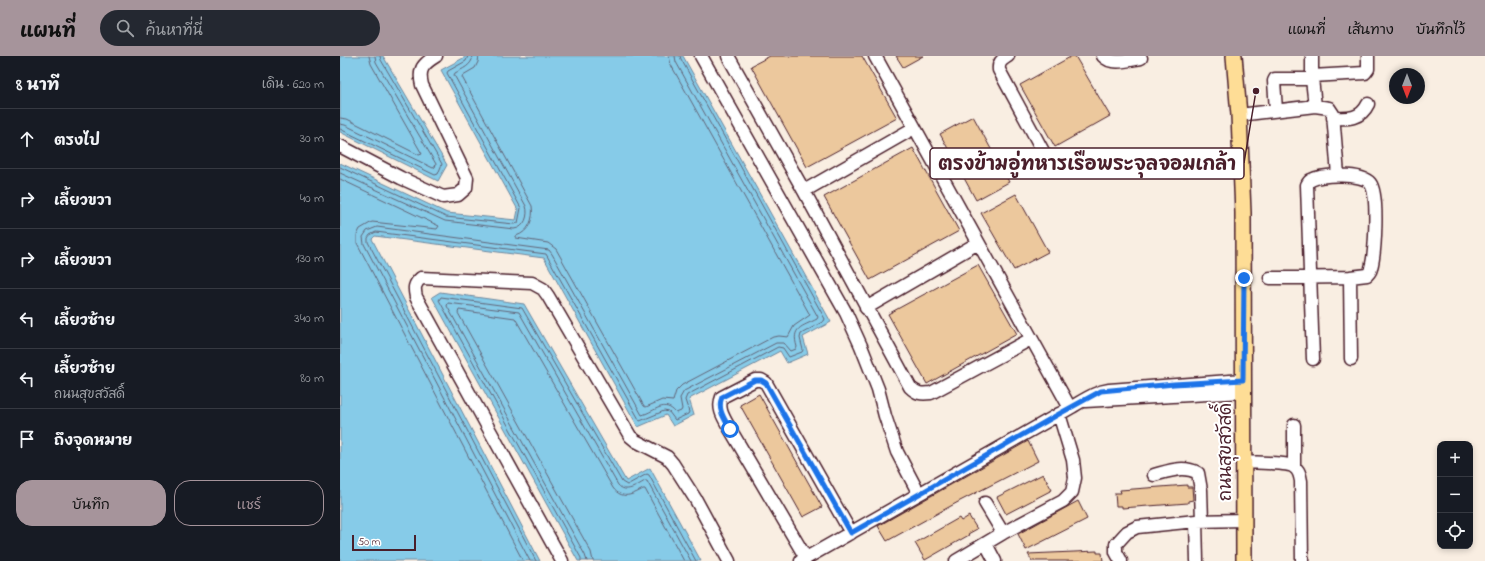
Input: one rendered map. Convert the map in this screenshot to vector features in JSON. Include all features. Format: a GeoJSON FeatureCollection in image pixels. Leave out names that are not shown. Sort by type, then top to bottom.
{"type":"FeatureCollection","features":[{"type":"Feature","properties":{"kind":"main road","name":"ถนนสุขสวัสดิ์"},"geometry":{"type":"LineString","coordinates":[[1234,56],[1246,114],[1243,213],[1244,561]]}},
{"type":"Feature","properties":{"kind":"street"},"geometry":{"type":"LineString","coordinates":[[340,146],[401,178],[443,197],[458,195],[462,192],[466,188],[467,178],[422,85],[420,76],[425,62],[436,56]]}},
{"type":"Feature","properties":{"kind":"street"},"geometry":{"type":"LineString","coordinates":[[701,56],[846,313],[878,389],[897,452],[919,494]]}},
{"type":"Feature","properties":{"kind":"street"},"geometry":{"type":"LineString","coordinates":[[728,56],[804,191],[910,387],[921,394],[931,393],[1031,339]]}},
{"type":"Feature","properties":{"kind":"street"},"geometry":{"type":"LineString","coordinates":[[875,56],[1070,408]]}},
{"type":"Feature","properties":{"kind":"street"},"geometry":{"type":"LineString","coordinates":[[1008,56],[1000,61],[998,65],[999,70],[1044,153]]}},
{"type":"Feature","properties":{"kind":"street"},"geometry":{"type":"LineString","coordinates":[[1103,56],[1106,60],[1120,62],[1141,58]]}},
{"type":"Feature","properties":{"kind":"street"},"geometry":{"type":"LineString","coordinates":[[1312,56],[1312,77],[1315,106]]}},
{"type":"Feature","properties":{"kind":"street"},"geometry":{"type":"LineString","coordinates":[[1273,111],[1275,79],[1365,73],[1368,69],[1368,56]]}},
{"type":"Feature","properties":{"kind":"street"},"geometry":{"type":"LineString","coordinates":[[1333,118],[1358,116],[1364,112],[1368,104]]}},
{"type":"Feature","properties":{"kind":"street"},"geometry":{"type":"LineString","coordinates":[[1246,114],[1315,106],[1329,108],[1333,118],[1338,175]]}},
{"type":"Feature","properties":{"kind":"street"},"geometry":{"type":"LineString","coordinates":[[804,191],[914,128]]}},
{"type":"Feature","properties":{"kind":"street"},"geometry":{"type":"LineString","coordinates":[[1270,278],[1310,277],[1350,277],[1367,275],[1371,268],[1375,238],[1374,192],[1368,181],[1338,175],[1311,180],[1307,185],[1310,277],[1313,359]]}},
{"type":"Feature","properties":{"kind":"street"},"geometry":{"type":"LineString","coordinates":[[866,308],[978,242]]}},
{"type":"Feature","properties":{"kind":"street"},"geometry":{"type":"LineString","coordinates":[[1350,277],[1351,359]]}},
{"type":"Feature","properties":{"kind":"street"},"geometry":{"type":"LineString","coordinates":[[562,561],[416,297],[414,288],[416,282],[421,278],[532,283],[543,289],[564,322],[630,436],[636,441],[667,457],[673,464],[696,500],[729,561]]}},
{"type":"Feature","properties":{"kind":"street"},"geometry":{"type":"LineString","coordinates":[[851,533],[766,383],[761,380],[755,380],[722,397],[719,403],[720,410],[804,559],[851,533],[1059,414],[1084,401],[1094,394],[1109,390],[1243,386]]}},
{"type":"Feature","properties":{"kind":"street"},"geometry":{"type":"LineString","coordinates":[[956,561],[1003,533],[1063,501],[1072,492],[1075,478],[1073,460],[1059,414]]}},
{"type":"Feature","properties":{"kind":"street"},"geometry":{"type":"LineString","coordinates":[[1294,425],[1294,467]]}},
{"type":"Feature","properties":{"kind":"street"},"geometry":{"type":"LineString","coordinates":[[1244,462],[1290,465],[1300,474],[1302,481],[1302,561]]}},
{"type":"Feature","properties":{"kind":"street"},"geometry":{"type":"LineString","coordinates":[[1154,475],[1178,469],[1190,469],[1198,473],[1201,490],[1197,561]]}},
{"type":"Feature","properties":{"kind":"street"},"geometry":{"type":"LineString","coordinates":[[985,503],[1003,533]]}},
{"type":"Feature","properties":{"kind":"street"},"geometry":{"type":"LineString","coordinates":[[1121,561],[1116,552],[1116,544],[1119,539],[1131,529],[1137,527],[1199,521],[1244,520]]}},
{"type":"Feature","properties":{"kind":"street"},"geometry":{"type":"LineString","coordinates":[[986,544],[995,561]]}},
{"type":"Feature","properties":{"kind":"water"},"geometry":{"type":"Polygon","coordinates":[[[340,56],[383,56],[447,165],[438,181],[340,132],[340,56]]]}},
{"type":"Feature","properties":{"kind":"water"},"geometry":{"type":"Polygon","coordinates":[[[467,56],[683,56],[831,322],[803,337],[808,354],[787,363],[780,351],[689,399],[694,415],[673,426],[666,415],[638,427],[544,258],[375,236],[372,239],[540,561],[340,561],[340,163],[447,213],[516,220],[518,210],[441,70],[467,56]]]}},
{"type":"Feature","properties":{"kind":"water"},"geometry":{"type":"Polygon","coordinates":[[[440,292],[524,304],[626,481],[650,468],[701,561],[578,561],[432,297],[440,292]]]}},
{"type":"Feature","properties":{"kind":"building"},"geometry":{"type":"Polygon","coordinates":[[[770,56],[862,56],[897,118],[807,167],[751,66],[770,56]]]}},
{"type":"Feature","properties":{"kind":"building"},"geometry":{"type":"Polygon","coordinates":[[[896,56],[923,56],[903,67],[896,56]]]}},
{"type":"Feature","properties":{"kind":"building"},"geometry":{"type":"Polygon","coordinates":[[[1072,56],[1075,56],[1110,116],[1055,147],[1020,85],[1072,56]]]}},
{"type":"Feature","properties":{"kind":"building"},"geometry":{"type":"Polygon","coordinates":[[[973,116],[1009,182],[976,200],[940,134],[973,116]]]}},
{"type":"Feature","properties":{"kind":"building"},"geometry":{"type":"Polygon","coordinates":[[[913,148],[959,231],[870,280],[824,197],[913,148]]]}},
{"type":"Feature","properties":{"kind":"building"},"geometry":{"type":"Polygon","coordinates":[[[1016,194],[1048,252],[1014,270],[981,213],[1016,194]]]}},
{"type":"Feature","properties":{"kind":"building"},"geometry":{"type":"Polygon","coordinates":[[[978,265],[1017,334],[927,384],[888,314],[978,265]]]}},
{"type":"Feature","properties":{"kind":"building"},"geometry":{"type":"Polygon","coordinates":[[[759,394],[822,507],[803,517],[740,405],[759,394]]]}},
{"type":"Feature","properties":{"kind":"building"},"geometry":{"type":"Polygon","coordinates":[[[1028,441],[1038,461],[887,541],[878,526],[1028,441]]]}},
{"type":"Feature","properties":{"kind":"building"},"geometry":{"type":"Polygon","coordinates":[[[1043,474],[1052,490],[1006,514],[997,497],[1043,474]]]}},
{"type":"Feature","properties":{"kind":"building"},"geometry":{"type":"Polygon","coordinates":[[[1187,485],[1187,487],[1192,487],[1193,500],[1188,501],[1188,503],[1122,508],[1122,506],[1116,506],[1115,493],[1121,493],[1120,490],[1187,485]]]}},
{"type":"Feature","properties":{"kind":"building"},"geometry":{"type":"Polygon","coordinates":[[[1078,501],[1087,519],[1026,550],[1018,534],[1078,501]]]}},
{"type":"Feature","properties":{"kind":"building"},"geometry":{"type":"Polygon","coordinates":[[[969,516],[977,529],[925,560],[915,543],[959,518],[961,521],[969,516]]]}},
{"type":"Feature","properties":{"kind":"building"},"geometry":{"type":"Polygon","coordinates":[[[1097,551],[1097,553],[1102,553],[1103,561],[1032,561],[1028,554],[1097,551]]]}},
{"type":"Feature","properties":{"kind":"place","name":"ตรงข้ามอู่ทหารเรือพระจุลจอมเกล้า"},"geometry":{"type":"Point","coordinates":[1256,91]}},
{"type":"Feature","properties":{"kind":"route"},"geometry":{"type":"LineString","coordinates":[[730,429],[720,410],[719,403],[722,397],[755,380],[761,380],[766,383],[851,533],[1101,391],[1174,384],[1243,380],[1244,278]]}}]}
